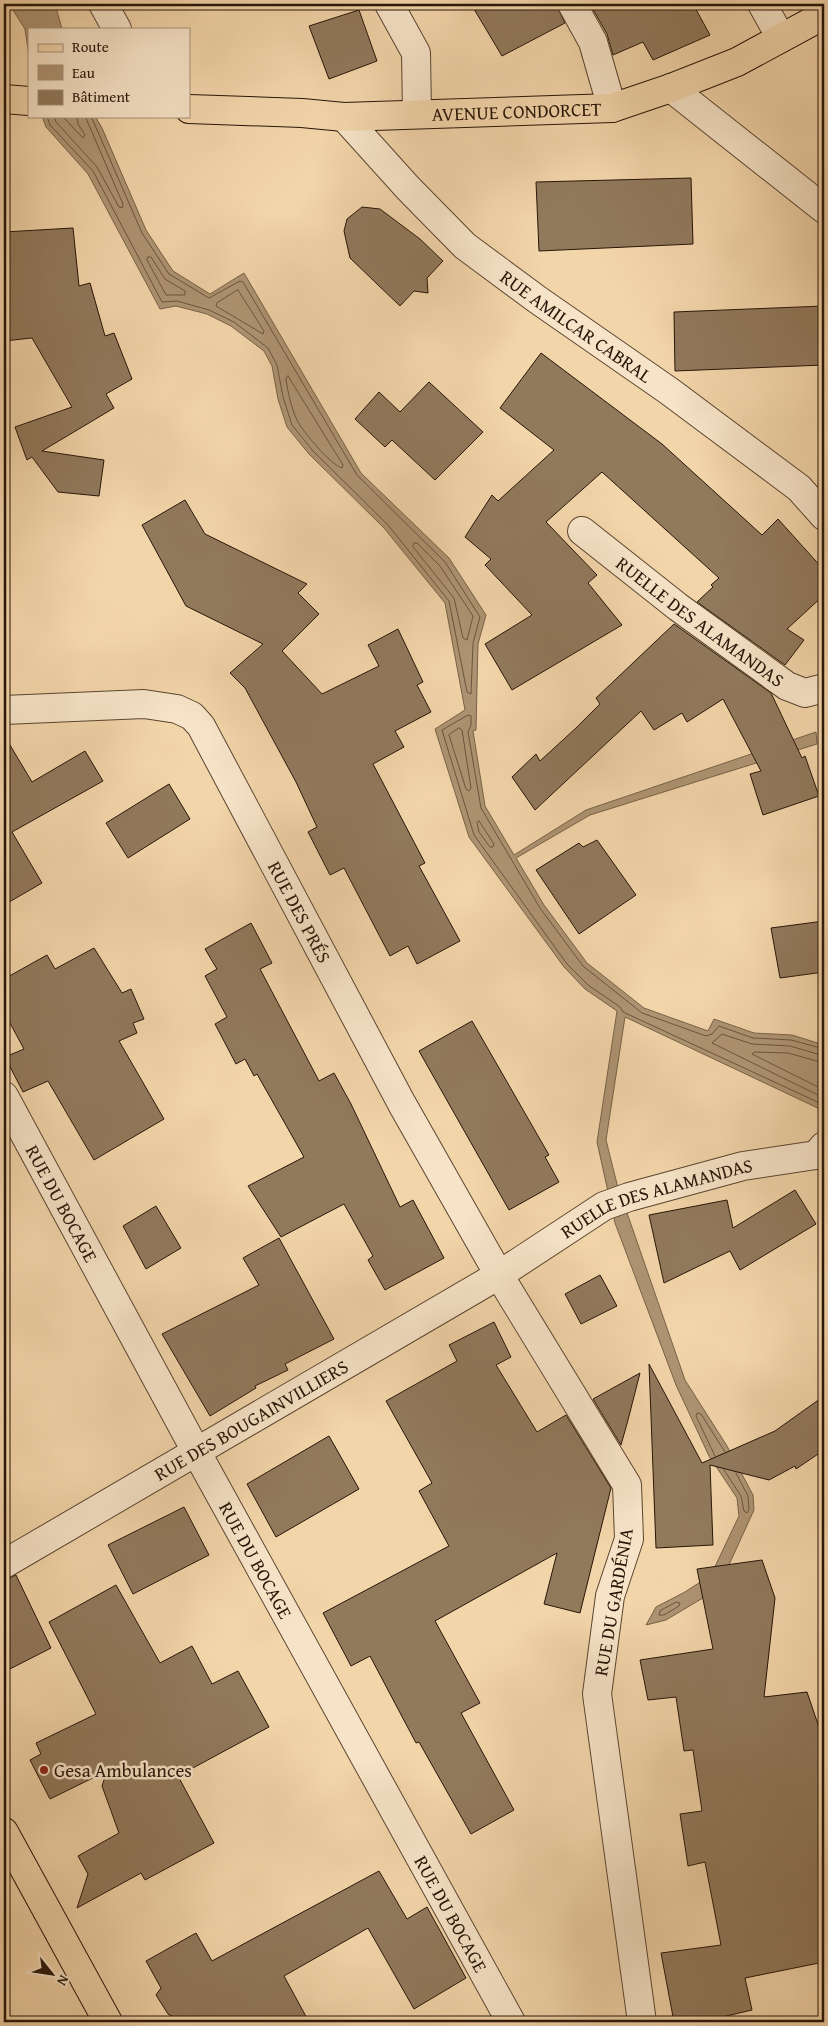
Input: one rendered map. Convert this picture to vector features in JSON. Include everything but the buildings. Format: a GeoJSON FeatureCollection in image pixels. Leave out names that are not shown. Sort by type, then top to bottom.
{"type":"FeatureCollection","features":[{"type":"Feature","properties":{"kind":"main road","name":"AVENUE CONDORCET"},"geometry":{"type":"LineString","coordinates":[[190,109],[302,113],[344,117],[417,113],[612,108],[672,88],[737,62],[824,15]]}},
{"type":"Feature","properties":{"kind":"main road"},"geometry":{"type":"LineString","coordinates":[[4,1832],[108,2022]]}},
{"type":"Feature","properties":{"kind":"street"},"geometry":{"type":"LineString","coordinates":[[103,4],[116,28]]}},
{"type":"Feature","properties":{"kind":"street"},"geometry":{"type":"LineString","coordinates":[[388,4],[416,53],[417,113]]}},
{"type":"Feature","properties":{"kind":"street"},"geometry":{"type":"LineString","coordinates":[[572,4],[593,42],[612,108]]}},
{"type":"Feature","properties":{"kind":"street"},"geometry":{"type":"LineString","coordinates":[[762,4],[781,38]]}},
{"type":"Feature","properties":{"kind":"street"},"geometry":{"type":"LineString","coordinates":[[672,88],[824,209]]}},
{"type":"Feature","properties":{"kind":"street","name":"RUE AMILCAR CABRAL"},"geometry":{"type":"LineString","coordinates":[[344,117],[408,188],[465,246],[538,300],[669,390],[799,488],[824,516]]}},
{"type":"Feature","properties":{"kind":"street","name":"RUELLE DES ALAMANDAS"},"geometry":{"type":"LineString","coordinates":[[582,531],[678,607],[787,686],[805,693],[824,688]]}},
{"type":"Feature","properties":{"kind":"street","name":"RUE DES PRÉS"},"geometry":{"type":"LineString","coordinates":[[4,710],[144,704],[177,709],[192,716],[201,726],[397,1095],[499,1275]]}},
{"type":"Feature","properties":{"kind":"street","name":"RUE DU BOCAGE"},"geometry":{"type":"LineString","coordinates":[[4,1096],[197,1453],[511,2022]]}},
{"type":"Feature","properties":{"kind":"street","name":"RUELLE DES ALAMANDAS"},"geometry":{"type":"LineString","coordinates":[[499,1275],[616,1202],[743,1166],[816,1155],[824,1146]]}},
{"type":"Feature","properties":{"kind":"street","name":"RUE DES BOUGAINVILLIERS"},"geometry":{"type":"LineString","coordinates":[[4,1564],[499,1275]]}},
{"type":"Feature","properties":{"kind":"street","name":"RUE DU GARDÉNIA"},"geometry":{"type":"LineString","coordinates":[[499,1275],[628,1485],[629,1538],[610,1596],[597,1694],[642,2022]]}},
{"type":"Feature","properties":{"kind":"water"},"geometry":{"type":"Polygon","coordinates":[[[9,4],[55,4],[62,28],[28,28],[28,49],[25,29],[9,4]]]}},
{"type":"Feature","properties":{"kind":"water"},"geometry":{"type":"Polygon","coordinates":[[[43,118],[96,118],[146,230],[173,271],[210,294],[244,273],[361,473],[449,558],[486,615],[478,644],[476,730],[473,731],[485,806],[514,855],[586,810],[816,732],[817,744],[590,815],[516,858],[544,905],[587,963],[644,1008],[708,1031],[714,1019],[754,1033],[792,1035],[824,1045],[824,1111],[625,1017],[606,1140],[617,1184],[685,1380],[727,1446],[753,1495],[754,1510],[718,1589],[666,1620],[646,1625],[656,1607],[685,1592],[711,1575],[739,1516],[737,1498],[709,1456],[676,1385],[615,1223],[597,1142],[617,1011],[585,989],[564,967],[469,837],[435,729],[465,710],[445,603],[384,528],[309,454],[287,427],[278,399],[272,366],[264,351],[231,326],[207,314],[176,306],[160,309],[88,174],[46,127],[43,118]]]}},
{"type":"Feature","properties":{"kind":"place","name":"Gesa Ambulances"},"geometry":{"type":"Point","coordinates":[44,1770]}}]}
